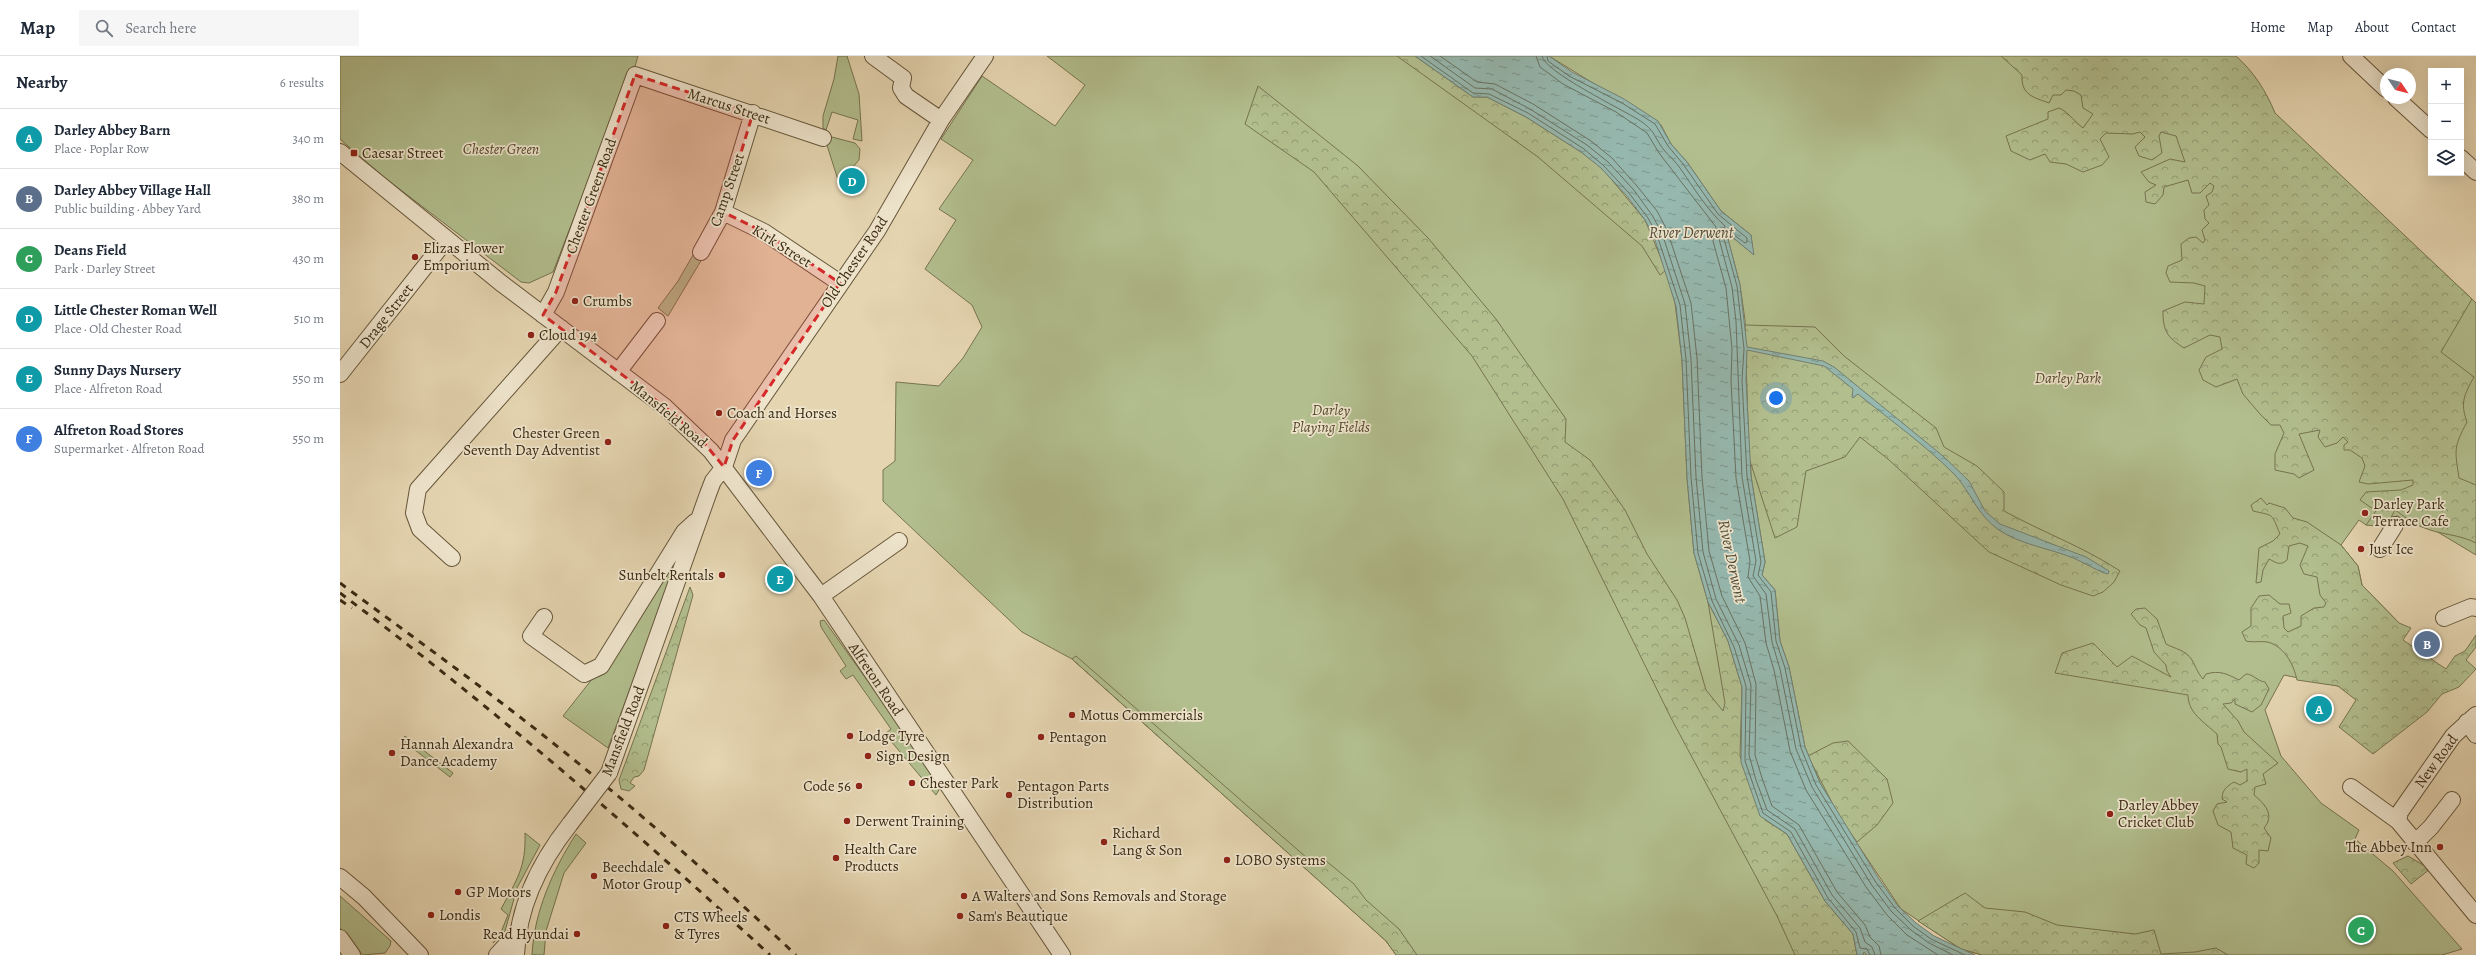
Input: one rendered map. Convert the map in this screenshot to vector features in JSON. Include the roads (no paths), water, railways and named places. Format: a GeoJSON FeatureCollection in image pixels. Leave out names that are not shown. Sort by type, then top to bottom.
{"type":"FeatureCollection","features":[{"type":"Feature","properties":{"kind":"street"},"geometry":{"type":"LineString","coordinates":[[873,56],[903,78],[901,88],[906,96],[940,120]]}},
{"type":"Feature","properties":{"kind":"street","name":"Old Chester Road"},"geometry":{"type":"LineString","coordinates":[[724,467],[733,440],[877,231],[940,120],[985,56]]}},
{"type":"Feature","properties":{"kind":"street"},"geometry":{"type":"LineString","coordinates":[[2351,56],[2380,83]]}},
{"type":"Feature","properties":{"kind":"street","name":"Marcus Street"},"geometry":{"type":"LineString","coordinates":[[635,75],[750,120],[823,138]]}},
{"type":"Feature","properties":{"kind":"street","name":"Chester Green Road"},"geometry":{"type":"LineString","coordinates":[[543,315],[556,292],[635,75]]}},
{"type":"Feature","properties":{"kind":"street"},"geometry":{"type":"LineString","coordinates":[[2403,104],[2428,127]]}},
{"type":"Feature","properties":{"kind":"street","name":"Camp Street"},"geometry":{"type":"LineString","coordinates":[[701,252],[723,212],[750,120]]}},
{"type":"Feature","properties":{"kind":"street","name":"Mansfield Road"},"geometry":{"type":"LineString","coordinates":[[341,155],[446,240],[678,418],[700,438],[724,467],[713,482],[699,519],[609,773],[548,853],[535,878],[519,931],[516,955]]}},
{"type":"Feature","properties":{"kind":"street"},"geometry":{"type":"LineString","coordinates":[[2464,161],[2476,172]]}},
{"type":"Feature","properties":{"kind":"street","name":"Kirk Street"},"geometry":{"type":"LineString","coordinates":[[723,212],[764,232],[840,283]]}},
{"type":"Feature","properties":{"kind":"street","name":"Drage Street"},"geometry":{"type":"LineString","coordinates":[[340,374],[446,240]]}},
{"type":"Feature","properties":{"kind":"street"},"geometry":{"type":"LineString","coordinates":[[618,372],[657,321]]}},
{"type":"Feature","properties":{"kind":"street"},"geometry":{"type":"LineString","coordinates":[[452,558],[420,528],[414,513],[418,489],[560,328]]}},
{"type":"Feature","properties":{"kind":"street","name":"Alfreton Road"},"geometry":{"type":"LineString","coordinates":[[724,467],[820,596],[1062,955]]}},
{"type":"Feature","properties":{"kind":"street"},"geometry":{"type":"LineString","coordinates":[[544,617],[532,636],[584,674],[601,666],[684,532],[699,519]]}},
{"type":"Feature","properties":{"kind":"street"},"geometry":{"type":"LineString","coordinates":[[2380,549],[2395,525]]}},
{"type":"Feature","properties":{"kind":"street"},"geometry":{"type":"LineString","coordinates":[[820,596],[899,541]]}},
{"type":"Feature","properties":{"kind":"street"},"geometry":{"type":"LineString","coordinates":[[2444,618],[2471,606],[2476,608]]}},
{"type":"Feature","properties":{"kind":"street"},"geometry":{"type":"LineString","coordinates":[[2471,718],[2476,735]]}},
{"type":"Feature","properties":{"kind":"street","name":"New Road"},"geometry":{"type":"LineString","coordinates":[[2399,816],[2453,736],[2471,718]]}},
{"type":"Feature","properties":{"kind":"street"},"geometry":{"type":"LineString","coordinates":[[2351,787],[2399,816],[2414,843],[2476,915]]}},
{"type":"Feature","properties":{"kind":"street"},"geometry":{"type":"LineString","coordinates":[[2414,843],[2431,827],[2452,800]]}},
{"type":"Feature","properties":{"kind":"street"},"geometry":{"type":"LineString","coordinates":[[340,877],[364,897],[420,955]]}},
{"type":"Feature","properties":{"kind":"street"},"geometry":{"type":"LineString","coordinates":[[497,955],[519,931]]}},
{"type":"Feature","properties":{"kind":"street"},"geometry":{"type":"LineString","coordinates":[[340,938],[352,955]]}},
{"type":"Feature","properties":{"kind":"water","name":"River Derwent"},"geometry":{"type":"Polygon","coordinates":[[[1415,56],[1549,56],[1572,72],[1624,99],[1658,121],[1671,144],[1687,162],[1721,211],[1751,235],[1754,255],[1731,236],[1728,239],[1740,285],[1747,347],[1823,361],[1834,367],[1943,456],[1969,481],[1985,511],[2000,524],[2086,557],[2109,571],[2108,574],[2105,573],[2073,558],[2016,539],[1999,530],[1991,524],[1979,510],[1960,481],[1943,463],[1858,394],[1853,398],[1853,389],[1824,366],[1747,350],[1746,380],[1751,476],[1765,562],[1762,575],[1775,590],[1780,641],[1789,667],[1805,747],[1820,783],[1879,879],[1898,906],[1916,923],[1934,936],[1975,955],[1867,955],[1864,952],[1863,955],[1857,955],[1853,934],[1825,901],[1787,834],[1760,816],[1741,762],[1742,687],[1728,641],[1708,602],[1694,553],[1687,478],[1682,360],[1676,306],[1654,237],[1645,220],[1626,195],[1601,168],[1581,152],[1526,117],[1487,97],[1473,97],[1415,56]]]}},
{"type":"Feature","properties":{"kind":"railway"},"geometry":{"type":"LineString","coordinates":[[340,583],[497,699],[612,791],[736,899],[796,955]]}},
{"type":"Feature","properties":{"kind":"railway"},"geometry":{"type":"LineString","coordinates":[[340,593],[451,679],[560,768],[770,955]]}},
{"type":"Feature","properties":{"kind":"railway"},"geometry":{"type":"LineString","coordinates":[[340,600],[352,608]]}},
{"type":"Feature","properties":{"kind":"place","name":"Caesar Street"},"geometry":{"type":"Point","coordinates":[354,153]}},
{"type":"Feature","properties":{"kind":"place","name":"Little Chester Roman Well"},"geometry":{"type":"Point","coordinates":[852,181]}},
{"type":"Feature","properties":{"kind":"place","name":"Elizas Flower Emporium"},"geometry":{"type":"Point","coordinates":[415,257]}},
{"type":"Feature","properties":{"kind":"place","name":"Crumbs"},"geometry":{"type":"Point","coordinates":[575,301]}},
{"type":"Feature","properties":{"kind":"place","name":"Cloud 194"},"geometry":{"type":"Point","coordinates":[531,335]}},
{"type":"Feature","properties":{"kind":"place","name":"Coach and Horses"},"geometry":{"type":"Point","coordinates":[719,413]}},
{"type":"Feature","properties":{"kind":"place","name":"Chester Green Seventh Day Adventist"},"geometry":{"type":"Point","coordinates":[608,442]}},
{"type":"Feature","properties":{"kind":"place","name":"Alfreton Road Stores"},"geometry":{"type":"Point","coordinates":[759,473]}},
{"type":"Feature","properties":{"kind":"place","name":"Darley Park Terrace Cafe"},"geometry":{"type":"Point","coordinates":[2365,513]}},
{"type":"Feature","properties":{"kind":"place","name":"Just Ice"},"geometry":{"type":"Point","coordinates":[2361,549]}},
{"type":"Feature","properties":{"kind":"place","name":"Sunbelt Rentals"},"geometry":{"type":"Point","coordinates":[722,575]}},
{"type":"Feature","properties":{"kind":"place","name":"Sunny Days Nursery"},"geometry":{"type":"Point","coordinates":[780,579]}},
{"type":"Feature","properties":{"kind":"place","name":"Darley Abbey Village Hall"},"geometry":{"type":"Point","coordinates":[2427,644]}},
{"type":"Feature","properties":{"kind":"place","name":"Darley Abbey Barn"},"geometry":{"type":"Point","coordinates":[2319,709]}},
{"type":"Feature","properties":{"kind":"place","name":"Motus Commercials"},"geometry":{"type":"Point","coordinates":[1072,715]}},
{"type":"Feature","properties":{"kind":"place","name":"Lodge Tyre"},"geometry":{"type":"Point","coordinates":[850,736]}},
{"type":"Feature","properties":{"kind":"place","name":"Pentagon"},"geometry":{"type":"Point","coordinates":[1041,737]}},
{"type":"Feature","properties":{"kind":"place","name":"Hannah Alexandra Dance Academy"},"geometry":{"type":"Point","coordinates":[392,753]}},
{"type":"Feature","properties":{"kind":"place","name":"Sign Design"},"geometry":{"type":"Point","coordinates":[868,756]}},
{"type":"Feature","properties":{"kind":"place","name":"Chester Park"},"geometry":{"type":"Point","coordinates":[912,783]}},
{"type":"Feature","properties":{"kind":"place","name":"Code 56"},"geometry":{"type":"Point","coordinates":[859,786]}},
{"type":"Feature","properties":{"kind":"place","name":"Pentagon Parts Distribution"},"geometry":{"type":"Point","coordinates":[1009,795]}},
{"type":"Feature","properties":{"kind":"place","name":"Darley Abbey Cricket Club"},"geometry":{"type":"Point","coordinates":[2110,814]}},
{"type":"Feature","properties":{"kind":"place","name":"Derwent Training"},"geometry":{"type":"Point","coordinates":[847,821]}},
{"type":"Feature","properties":{"kind":"place","name":"Richard Lang & Son"},"geometry":{"type":"Point","coordinates":[1104,842]}},
{"type":"Feature","properties":{"kind":"place","name":"The Abbey Inn"},"geometry":{"type":"Point","coordinates":[2440,847]}},
{"type":"Feature","properties":{"kind":"place","name":"Health Care Products"},"geometry":{"type":"Point","coordinates":[836,858]}},
{"type":"Feature","properties":{"kind":"place","name":"LOBO Systems"},"geometry":{"type":"Point","coordinates":[1227,860]}},
{"type":"Feature","properties":{"kind":"place","name":"Beechdale Motor Group"},"geometry":{"type":"Point","coordinates":[594,876]}},
{"type":"Feature","properties":{"kind":"place","name":"GP Motors"},"geometry":{"type":"Point","coordinates":[458,892]}},
{"type":"Feature","properties":{"kind":"place","name":"A Walters and Sons Removals and Storage"},"geometry":{"type":"Point","coordinates":[964,896]}},
{"type":"Feature","properties":{"kind":"place","name":"Londis"},"geometry":{"type":"Point","coordinates":[431,915]}},
{"type":"Feature","properties":{"kind":"place","name":"Sam's Beautique"},"geometry":{"type":"Point","coordinates":[960,916]}},
{"type":"Feature","properties":{"kind":"place","name":"CTS Wheels & Tyres"},"geometry":{"type":"Point","coordinates":[666,926]}},
{"type":"Feature","properties":{"kind":"place","name":"Deans Field"},"geometry":{"type":"Point","coordinates":[2361,930]}},
{"type":"Feature","properties":{"kind":"place","name":"Read Hyundai"},"geometry":{"type":"Point","coordinates":[577,934]}},
{"type":"Feature","properties":{"kind":"park label","name":"Chester Green"},"geometry":{"type":"Point","coordinates":[501,149]}},
{"type":"Feature","properties":{"kind":"park label","name":"Darley Park"},"geometry":{"type":"Point","coordinates":[2068,378]}},
{"type":"Feature","properties":{"kind":"park label","name":"Darley Playing Fields"},"geometry":{"type":"Point","coordinates":[1331,418]}}]}
